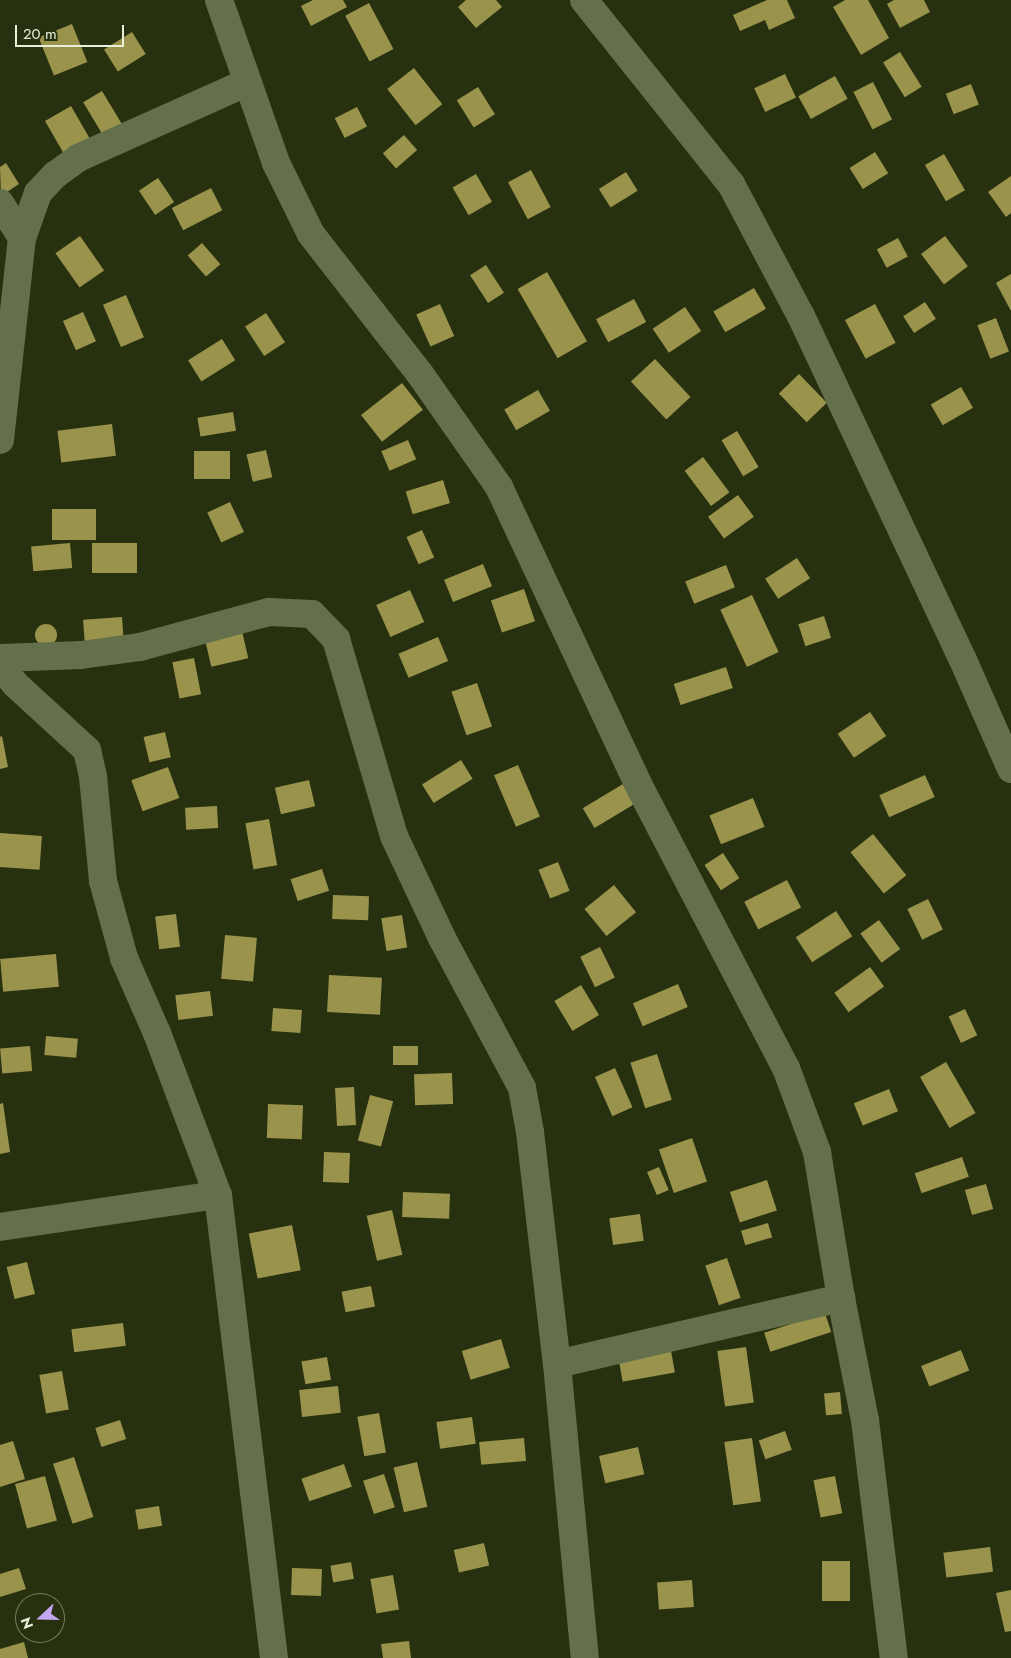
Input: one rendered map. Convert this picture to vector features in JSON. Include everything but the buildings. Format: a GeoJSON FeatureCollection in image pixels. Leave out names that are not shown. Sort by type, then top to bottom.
{"type":"FeatureCollection","features":[{"type":"Feature","properties":{"kind":"street"},"geometry":{"type":"LineString","coordinates":[[219,0],[246,83],[276,164],[311,234],[420,374],[499,487],[638,784],[786,1068],[817,1152],[841,1298],[865,1420],[894,1658]]}},
{"type":"Feature","properties":{"kind":"street"},"geometry":{"type":"LineString","coordinates":[[584,0],[732,184],[801,316],[963,660],[1011,770]]}},
{"type":"Feature","properties":{"kind":"street"},"geometry":{"type":"LineString","coordinates":[[0,440],[14,250],[38,193],[55,175],[78,158],[246,83]]}},
{"type":"Feature","properties":{"kind":"street"},"geometry":{"type":"LineString","coordinates":[[0,203],[14,250]]}},
{"type":"Feature","properties":{"kind":"street"},"geometry":{"type":"LineString","coordinates":[[0,658],[81,655],[140,647],[269,612],[312,614],[336,639],[394,836],[442,938],[522,1088],[530,1132],[557,1364],[585,1658]]}},
{"type":"Feature","properties":{"kind":"street"},"geometry":{"type":"LineString","coordinates":[[0,666],[15,684],[88,750],[94,777],[103,881],[124,958],[157,1033],[218,1195],[274,1658]]}},
{"type":"Feature","properties":{"kind":"street"},"geometry":{"type":"LineString","coordinates":[[0,1227],[218,1195]]}},
{"type":"Feature","properties":{"kind":"street"},"geometry":{"type":"LineString","coordinates":[[557,1364],[841,1298]]}}]}
